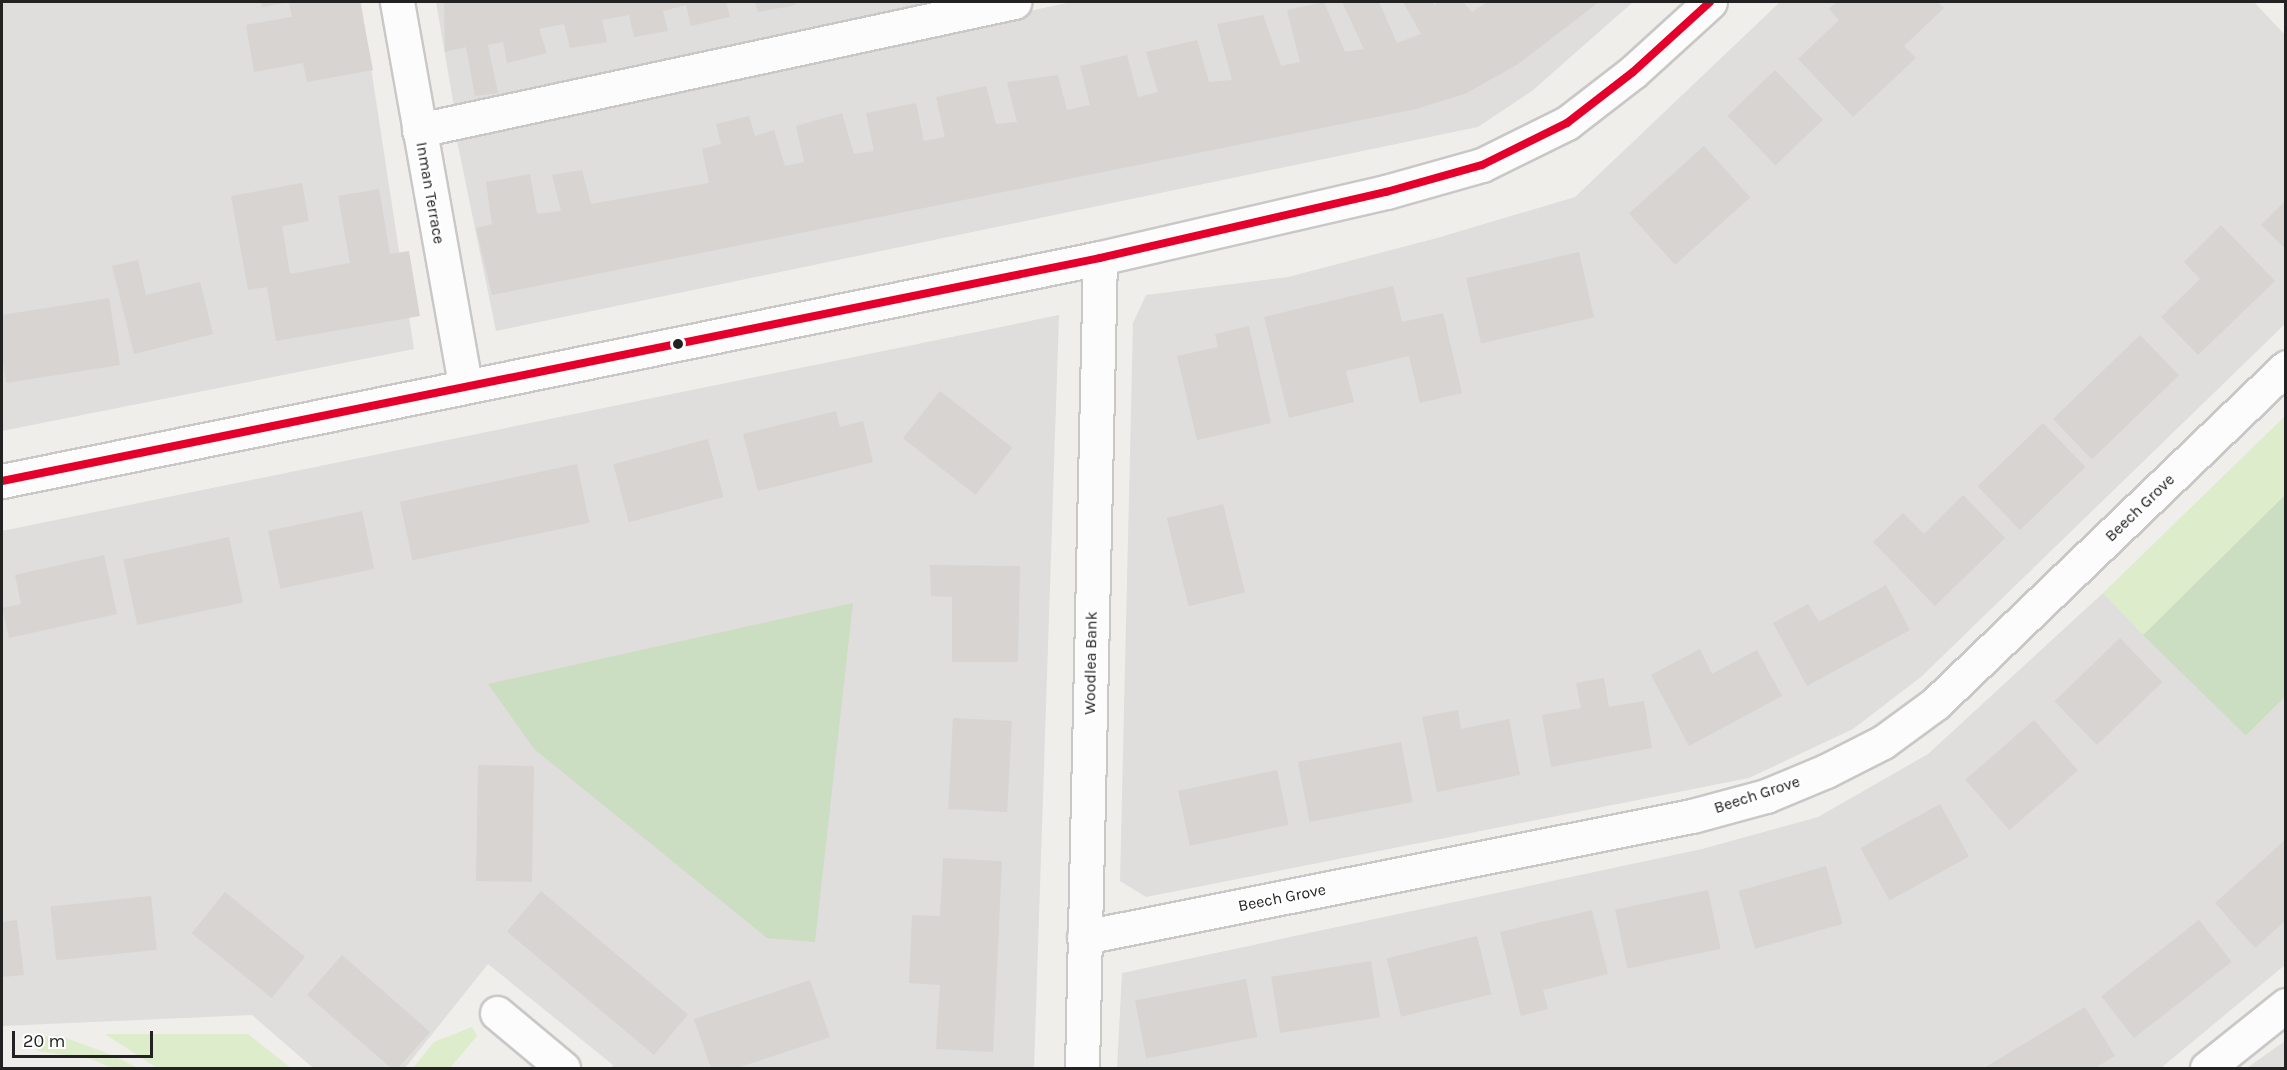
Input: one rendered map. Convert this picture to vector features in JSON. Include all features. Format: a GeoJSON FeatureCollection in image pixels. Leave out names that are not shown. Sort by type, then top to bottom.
{"type":"FeatureCollection","features":[{"type":"Feature","properties":{"kind":"street","name":"Inman Terrace"},"geometry":{"type":"LineString","coordinates":[[397,2],[465,385]]}},
{"type":"Feature","properties":{"kind":"street"},"geometry":{"type":"LineString","coordinates":[[419,130],[1014,2]]}},
{"type":"Feature","properties":{"kind":"street"},"geometry":{"type":"LineString","coordinates":[[2,481],[465,385],[1100,258],[1386,192],[1482,165],[1567,123],[1633,72],[1710,2]]}},
{"type":"Feature","properties":{"kind":"street","name":"Woodlea Bank"},"geometry":{"type":"LineString","coordinates":[[1082,1068],[1100,258]]}},
{"type":"Feature","properties":{"kind":"street","name":"Beech Grove"},"geometry":{"type":"LineString","coordinates":[[1084,937],[1692,816],[1766,796],[1826,771],[1883,742],[1936,703],[2286,367]]}},
{"type":"Feature","properties":{"kind":"street"},"geometry":{"type":"LineString","coordinates":[[2207,1068],[2286,1005]]}},
{"type":"Feature","properties":{"kind":"street"},"geometry":{"type":"LineString","coordinates":[[497,1013],[527,1057],[563,1068]]}},
{"type":"Feature","properties":{"kind":"shaded area"},"geometry":{"type":"Polygon","coordinates":[[[2,2],[361,2],[414,349],[2,431],[2,2]]]}},
{"type":"Feature","properties":{"kind":"shaded area"},"geometry":{"type":"Polygon","coordinates":[[[436,2],[955,2],[454,107],[436,2]]]}},
{"type":"Feature","properties":{"kind":"shaded area"},"geometry":{"type":"Polygon","coordinates":[[[1072,2],[1633,2],[1532,91],[1478,127],[496,331],[455,131],[1072,2]]]}},
{"type":"Feature","properties":{"kind":"shaded area"},"geometry":{"type":"Polygon","coordinates":[[[1780,2],[2254,2],[2285,35],[2285,324],[1921,677],[1853,729],[1749,778],[1146,897],[1120,881],[1133,323],[1146,295],[1288,277],[1437,238],[1575,197],[1780,2]]]}},
{"type":"Feature","properties":{"kind":"shaded area"},"geometry":{"type":"Polygon","coordinates":[[[1059,315],[1034,1068],[611,1068],[613,1065],[488,964],[405,1068],[313,1068],[252,1015],[2,1026],[2,531],[1059,315]]]}},
{"type":"Feature","properties":{"kind":"shaded area"},"geometry":{"type":"Polygon","coordinates":[[[2103,593],[2246,736],[2285,697],[2285,965],[2161,1068],[1117,1068],[1122,973],[1702,849],[1818,817],[1928,754],[2103,593]]]}},
{"type":"Feature","properties":{"kind":"shaded area"},"geometry":{"type":"Polygon","coordinates":[[[2285,1041],[2285,1068],[2247,1068],[2285,1041]]]}},
{"type":"Feature","properties":{"kind":"green space"},"geometry":{"type":"Polygon","coordinates":[[[2285,416],[2285,495],[2143,635],[2103,593],[2285,416]]]}},
{"type":"Feature","properties":{"kind":"green space"},"geometry":{"type":"Polygon","coordinates":[[[2285,495],[2285,697],[2246,736],[2143,635],[2285,495]]]}},
{"type":"Feature","properties":{"kind":"green space"},"geometry":{"type":"Polygon","coordinates":[[[853,603],[815,942],[767,938],[534,749],[488,684],[853,603]]]}},
{"type":"Feature","properties":{"kind":"green space"},"geometry":{"type":"Polygon","coordinates":[[[472,1027],[477,1036],[450,1068],[413,1068],[434,1042],[472,1027]]]}},
{"type":"Feature","properties":{"kind":"green space"},"geometry":{"type":"Polygon","coordinates":[[[105,1034],[248,1034],[291,1068],[157,1068],[105,1034]]]}},
{"type":"Feature","properties":{"kind":"green space"},"geometry":{"type":"Polygon","coordinates":[[[58,1035],[112,1055],[138,1068],[112,1068],[91,1059],[37,1051],[33,1038],[58,1035]]]}},
{"type":"Feature","properties":{"kind":"building"},"geometry":{"type":"Polygon","coordinates":[[[261,2],[286,2],[286,3],[262,7],[261,2]]]}},
{"type":"Feature","properties":{"kind":"building"},"geometry":{"type":"Polygon","coordinates":[[[289,2],[360,2],[373,70],[307,82],[303,63],[254,72],[246,25],[292,17],[289,2]]]}},
{"type":"Feature","properties":{"kind":"building"},"geometry":{"type":"Polygon","coordinates":[[[444,2],[726,2],[730,17],[691,26],[686,5],[663,11],[668,31],[634,37],[629,15],[602,20],[607,42],[570,48],[564,24],[539,29],[547,53],[507,63],[503,42],[488,45],[498,93],[475,96],[466,47],[445,52],[444,2]]]}},
{"type":"Feature","properties":{"kind":"building"},"geometry":{"type":"Polygon","coordinates":[[[755,2],[795,2],[796,5],[758,12],[755,2]]]}},
{"type":"Feature","properties":{"kind":"building"},"geometry":{"type":"Polygon","coordinates":[[[1324,2],[1345,52],[1364,49],[1342,2],[1379,2],[1397,43],[1421,34],[1403,2],[1432,2],[1434,5],[1439,2],[1463,2],[1472,12],[1487,2],[1599,2],[1518,64],[1467,93],[1416,109],[492,295],[476,228],[492,224],[486,182],[530,174],[537,214],[561,211],[552,175],[582,170],[591,204],[709,183],[702,149],[721,144],[716,124],[749,116],[755,136],[774,130],[785,166],[804,162],[796,126],[842,113],[854,154],[874,151],[866,113],[916,103],[924,141],[945,137],[936,97],[986,86],[996,124],[1017,122],[1007,82],[1058,75],[1067,110],[1090,105],[1080,66],[1127,55],[1138,97],[1158,92],[1146,52],[1197,40],[1209,82],[1232,80],[1217,24],[1263,15],[1281,66],[1300,62],[1287,10],[1324,2]]]}},
{"type":"Feature","properties":{"kind":"building"},"geometry":{"type":"Polygon","coordinates":[[[1837,2],[1938,2],[1944,8],[1904,46],[1916,58],[1853,117],[1798,59],[1839,20],[1829,9],[1837,2]]]}},
{"type":"Feature","properties":{"kind":"building"},"geometry":{"type":"Polygon","coordinates":[[[1775,70],[1823,120],[1775,165],[1728,116],[1775,70]]]}},
{"type":"Feature","properties":{"kind":"building"},"geometry":{"type":"Polygon","coordinates":[[[1704,146],[1750,197],[1675,265],[1629,214],[1704,146]]]}},
{"type":"Feature","properties":{"kind":"building"},"geometry":{"type":"Polygon","coordinates":[[[302,183],[309,221],[282,226],[290,274],[350,263],[338,196],[379,189],[390,254],[409,251],[420,316],[276,341],[267,287],[248,290],[231,196],[302,183]]]}},
{"type":"Feature","properties":{"kind":"building"},"geometry":{"type":"Polygon","coordinates":[[[2286,200],[2286,249],[2261,225],[2286,200]]]}},
{"type":"Feature","properties":{"kind":"building"},"geometry":{"type":"Polygon","coordinates":[[[2221,225],[2275,281],[2198,355],[2161,317],[2200,279],[2184,262],[2221,225]]]}},
{"type":"Feature","properties":{"kind":"building"},"geometry":{"type":"Polygon","coordinates":[[[1579,252],[1594,317],[1481,343],[1466,278],[1579,252]]]}},
{"type":"Feature","properties":{"kind":"building"},"geometry":{"type":"Polygon","coordinates":[[[138,260],[146,295],[200,282],[213,334],[134,354],[112,266],[138,260]]]}},
{"type":"Feature","properties":{"kind":"building"},"geometry":{"type":"Polygon","coordinates":[[[1393,286],[1402,322],[1443,313],[1462,393],[1420,403],[1409,356],[1346,371],[1354,402],[1289,418],[1264,317],[1393,286]]]}},
{"type":"Feature","properties":{"kind":"building"},"geometry":{"type":"Polygon","coordinates":[[[109,298],[120,365],[6,383],[2,354],[2,315],[109,298]]]}},
{"type":"Feature","properties":{"kind":"building"},"geometry":{"type":"Polygon","coordinates":[[[1249,326],[1271,423],[1197,440],[1177,356],[1218,347],[1215,334],[1249,326]]]}},
{"type":"Feature","properties":{"kind":"building"},"geometry":{"type":"Polygon","coordinates":[[[2140,335],[2179,375],[2092,459],[2053,419],[2140,335]]]}},
{"type":"Feature","properties":{"kind":"building"},"geometry":{"type":"Polygon","coordinates":[[[940,391],[1012,448],[976,495],[903,438],[940,391]]]}},
{"type":"Feature","properties":{"kind":"building"},"geometry":{"type":"Polygon","coordinates":[[[836,411],[840,427],[863,421],[873,462],[758,491],[743,434],[836,411]]]}},
{"type":"Feature","properties":{"kind":"building"},"geometry":{"type":"Polygon","coordinates":[[[2043,423],[2085,467],[2020,530],[1978,486],[2043,423]]]}},
{"type":"Feature","properties":{"kind":"building"},"geometry":{"type":"Polygon","coordinates":[[[708,439],[724,497],[629,522],[613,464],[708,439]]]}},
{"type":"Feature","properties":{"kind":"building"},"geometry":{"type":"Polygon","coordinates":[[[577,464],[589,523],[412,560],[400,502],[577,464]]]}},
{"type":"Feature","properties":{"kind":"building"},"geometry":{"type":"Polygon","coordinates":[[[1963,495],[2005,538],[1935,606],[1873,542],[1903,513],[1924,534],[1963,495]]]}},
{"type":"Feature","properties":{"kind":"building"},"geometry":{"type":"Polygon","coordinates":[[[1223,504],[1245,592],[1189,606],[1167,518],[1223,504]]]}},
{"type":"Feature","properties":{"kind":"building"},"geometry":{"type":"Polygon","coordinates":[[[362,511],[374,569],[280,589],[268,531],[362,511]]]}},
{"type":"Feature","properties":{"kind":"building"},"geometry":{"type":"Polygon","coordinates":[[[229,537],[243,603],[137,625],[123,559],[229,537]]]}},
{"type":"Feature","properties":{"kind":"building"},"geometry":{"type":"Polygon","coordinates":[[[104,555],[117,614],[9,638],[2,608],[21,604],[15,575],[104,555]]]}},
{"type":"Feature","properties":{"kind":"building"},"geometry":{"type":"Polygon","coordinates":[[[930,565],[1020,566],[1018,662],[952,662],[952,597],[931,596],[930,565]]]}},
{"type":"Feature","properties":{"kind":"building"},"geometry":{"type":"Polygon","coordinates":[[[1886,585],[1910,630],[1807,686],[1773,623],[1808,604],[1819,622],[1886,585]]]}},
{"type":"Feature","properties":{"kind":"building"},"geometry":{"type":"Polygon","coordinates":[[[2120,638],[2162,682],[2097,745],[2055,701],[2120,638]]]}},
{"type":"Feature","properties":{"kind":"building"},"geometry":{"type":"Polygon","coordinates":[[[1700,649],[1712,674],[1757,650],[1782,696],[1689,746],[1651,675],[1700,649]]]}},
{"type":"Feature","properties":{"kind":"building"},"geometry":{"type":"Polygon","coordinates":[[[1604,678],[1609,707],[1644,701],[1652,748],[1551,767],[1542,715],[1581,708],[1576,683],[1604,678]]]}},
{"type":"Feature","properties":{"kind":"building"},"geometry":{"type":"Polygon","coordinates":[[[1458,710],[1461,729],[1509,719],[1520,775],[1437,792],[1422,717],[1458,710]]]}},
{"type":"Feature","properties":{"kind":"building"},"geometry":{"type":"Polygon","coordinates":[[[953,718],[1012,721],[1007,812],[948,809],[953,718]]]}},
{"type":"Feature","properties":{"kind":"building"},"geometry":{"type":"Polygon","coordinates":[[[2034,720],[2078,771],[2009,830],[1965,780],[2034,720]]]}},
{"type":"Feature","properties":{"kind":"building"},"geometry":{"type":"Polygon","coordinates":[[[1401,742],[1413,802],[1310,822],[1298,762],[1401,742]]]}},
{"type":"Feature","properties":{"kind":"building"},"geometry":{"type":"Polygon","coordinates":[[[478,765],[534,766],[532,882],[476,881],[478,765]]]}},
{"type":"Feature","properties":{"kind":"building"},"geometry":{"type":"Polygon","coordinates":[[[1277,770],[1289,825],[1190,846],[1178,791],[1277,770]]]}},
{"type":"Feature","properties":{"kind":"building"},"geometry":{"type":"Polygon","coordinates":[[[1940,804],[1969,856],[1889,901],[1860,848],[1940,804]]]}},
{"type":"Feature","properties":{"kind":"building"},"geometry":{"type":"Polygon","coordinates":[[[2286,839],[2286,920],[2255,948],[2215,903],[2286,839]]]}},
{"type":"Feature","properties":{"kind":"building"},"geometry":{"type":"Polygon","coordinates":[[[943,858],[1002,861],[993,1052],[936,1049],[940,985],[909,983],[912,915],[940,916],[943,858]]]}},
{"type":"Feature","properties":{"kind":"building"},"geometry":{"type":"Polygon","coordinates":[[[1826,866],[1843,924],[1755,949],[1739,891],[1826,866]]]}},
{"type":"Feature","properties":{"kind":"building"},"geometry":{"type":"Polygon","coordinates":[[[1708,890],[1720,949],[1628,968],[1615,910],[1708,890]]]}},
{"type":"Feature","properties":{"kind":"building"},"geometry":{"type":"Polygon","coordinates":[[[541,891],[688,1014],[654,1055],[507,932],[541,891]]]}},
{"type":"Feature","properties":{"kind":"building"},"geometry":{"type":"Polygon","coordinates":[[[225,892],[305,957],[272,998],[192,933],[225,892]]]}},
{"type":"Feature","properties":{"kind":"building"},"geometry":{"type":"Polygon","coordinates":[[[151,896],[157,950],[56,960],[51,907],[151,896]]]}},
{"type":"Feature","properties":{"kind":"building"},"geometry":{"type":"Polygon","coordinates":[[[1592,910],[1608,974],[1543,990],[1548,1009],[1521,1016],[1500,932],[1592,910]]]}},
{"type":"Feature","properties":{"kind":"building"},"geometry":{"type":"Polygon","coordinates":[[[17,920],[24,975],[2,977],[2,922],[17,920]]]}},
{"type":"Feature","properties":{"kind":"building"},"geometry":{"type":"Polygon","coordinates":[[[2199,920],[2232,962],[2134,1038],[2101,996],[2199,920]]]}},
{"type":"Feature","properties":{"kind":"building"},"geometry":{"type":"Polygon","coordinates":[[[1477,936],[1492,994],[1401,1017],[1387,958],[1477,936]]]}},
{"type":"Feature","properties":{"kind":"building"},"geometry":{"type":"Polygon","coordinates":[[[342,955],[430,1032],[398,1068],[391,1068],[307,995],[342,955]]]}},
{"type":"Feature","properties":{"kind":"building"},"geometry":{"type":"Polygon","coordinates":[[[1371,961],[1380,1017],[1280,1033],[1271,977],[1371,961]]]}},
{"type":"Feature","properties":{"kind":"building"},"geometry":{"type":"Polygon","coordinates":[[[1246,979],[1257,1037],[1146,1058],[1135,1001],[1246,979]]]}},
{"type":"Feature","properties":{"kind":"building"},"geometry":{"type":"Polygon","coordinates":[[[810,980],[830,1037],[737,1068],[711,1068],[694,1019],[810,980]]]}},
{"type":"Feature","properties":{"kind":"building"},"geometry":{"type":"Polygon","coordinates":[[[2085,1007],[2115,1056],[2095,1068],[1984,1068],[2085,1007]]]}},
{"type":"Feature","properties":{"kind":"transit line"},"geometry":{"type":"LineString","coordinates":[[2,481],[1100,258],[1386,192],[1482,165],[1567,123],[1633,72],[1710,2]]}}]}
